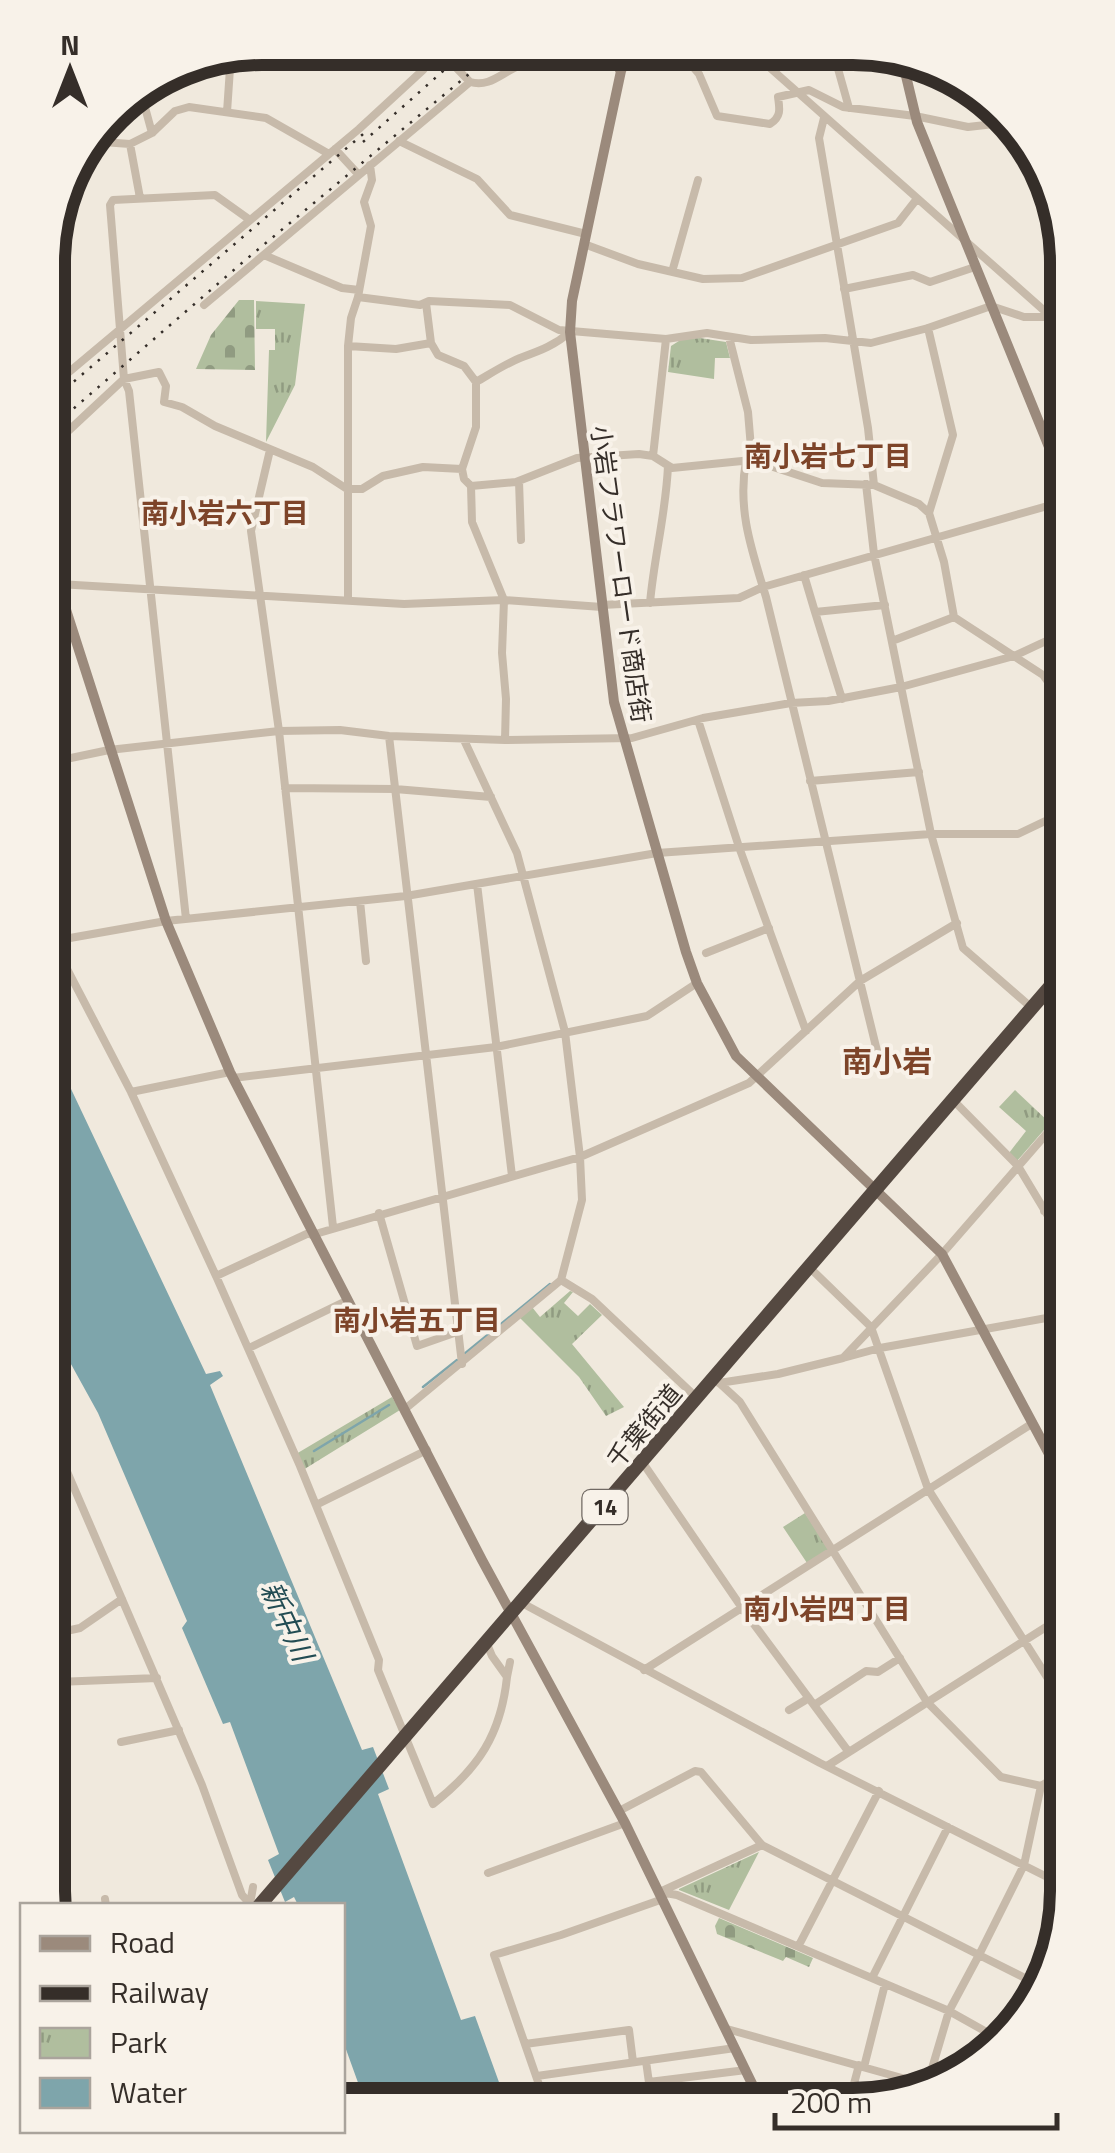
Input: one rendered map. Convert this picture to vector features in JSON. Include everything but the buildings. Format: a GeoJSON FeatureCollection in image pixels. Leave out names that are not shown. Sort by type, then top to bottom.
{"type":"FeatureCollection","features":[{"type":"Feature","properties":{"kind":"highway","name":"千葉街道"},"geometry":{"type":"LineString","coordinates":[[257,1903],[488,1644],[697,1398],[717,1381],[808,1267],[1050,987]]}},
{"type":"Feature","properties":{"kind":"street"},"geometry":{"type":"LineString","coordinates":[[65,373],[332,152],[425,65]]}},
{"type":"Feature","properties":{"kind":"street"},"geometry":{"type":"LineString","coordinates":[[454,65],[470,82]]}},
{"type":"Feature","properties":{"kind":"street"},"geometry":{"type":"LineString","coordinates":[[204,305],[470,82],[487,83],[520,65]]}},
{"type":"Feature","properties":{"kind":"street"},"geometry":{"type":"LineString","coordinates":[[619,65],[621,71]]}},
{"type":"Feature","properties":{"kind":"street","name":"小岩フラワーロード商店街"},"geometry":{"type":"LineString","coordinates":[[623,65],[572,302],[570,332],[614,702],[696,983],[731,1049],[757,1078],[942,1254],[1050,1456]]}},
{"type":"Feature","properties":{"kind":"street"},"geometry":{"type":"LineString","coordinates":[[685,65],[700,74],[717,116],[770,124],[777,120],[780,111],[778,97],[808,90],[849,108],[968,127],[993,124]]}},
{"type":"Feature","properties":{"kind":"street"},"geometry":{"type":"LineString","coordinates":[[767,65],[1050,314]]}},
{"type":"Feature","properties":{"kind":"street"},"geometry":{"type":"LineString","coordinates":[[837,65],[849,108]]}},
{"type":"Feature","properties":{"kind":"street"},"geometry":{"type":"LineString","coordinates":[[227,112],[230,68]]}},
{"type":"Feature","properties":{"kind":"street"},"geometry":{"type":"LineString","coordinates":[[905,72],[915,116],[1050,447]]}},
{"type":"Feature","properties":{"kind":"street"},"geometry":{"type":"LineString","coordinates":[[144,104],[152,133]]}},
{"type":"Feature","properties":{"kind":"street"},"geometry":{"type":"LineString","coordinates":[[106,142],[130,144],[152,133],[175,112],[189,107],[270,120],[332,152],[358,174]]}},
{"type":"Feature","properties":{"kind":"street"},"geometry":{"type":"LineString","coordinates":[[824,118],[819,138],[853,341],[874,554],[931,834],[963,948],[1032,1008]]}},
{"type":"Feature","properties":{"kind":"street"},"geometry":{"type":"LineString","coordinates":[[399,141],[477,179],[510,214],[585,239],[638,264],[703,280],[742,278],[898,223],[916,200]]}},
{"type":"Feature","properties":{"kind":"street"},"geometry":{"type":"LineString","coordinates":[[130,144],[140,198]]}},
{"type":"Feature","properties":{"kind":"street"},"geometry":{"type":"LineString","coordinates":[[348,599],[348,346],[371,226],[364,202],[372,180],[370,165]]}},
{"type":"Feature","properties":{"kind":"street"},"geometry":{"type":"LineString","coordinates":[[672,272],[698,180]]}},
{"type":"Feature","properties":{"kind":"street"},"geometry":{"type":"LineString","coordinates":[[186,919],[129,392],[124,379],[110,205],[114,200],[216,195],[250,220]]}},
{"type":"Feature","properties":{"kind":"street"},"geometry":{"type":"LineString","coordinates":[[264,255],[359,293],[420,305],[430,300],[510,305],[570,332],[666,339],[693,333],[752,340],[825,338],[871,343],[991,306],[1024,318],[1050,318]]}},
{"type":"Feature","properties":{"kind":"street"},"geometry":{"type":"LineString","coordinates":[[844,289],[913,275],[930,282],[976,266]]}},
{"type":"Feature","properties":{"kind":"street"},"geometry":{"type":"LineString","coordinates":[[426,303],[431,343],[438,355],[464,366],[476,382],[476,427],[462,468],[464,479],[471,486],[472,522],[504,600],[505,740]]}},
{"type":"Feature","properties":{"kind":"street"},"geometry":{"type":"LineString","coordinates":[[928,328],[953,435],[929,513]]}},
{"type":"Feature","properties":{"kind":"street"},"geometry":{"type":"LineString","coordinates":[[476,382],[558,342],[570,332]]}},
{"type":"Feature","properties":{"kind":"street"},"geometry":{"type":"LineString","coordinates":[[729,337],[748,412],[749,461],[741,488],[750,553],[763,587],[879,1059]]}},
{"type":"Feature","properties":{"kind":"street"},"geometry":{"type":"LineString","coordinates":[[653,456],[666,339]]}},
{"type":"Feature","properties":{"kind":"street"},"geometry":{"type":"LineString","coordinates":[[348,346],[396,349],[431,343]]}},
{"type":"Feature","properties":{"kind":"street"},"geometry":{"type":"LineString","coordinates":[[65,434],[124,379],[159,372],[166,386],[164,402],[182,406],[313,467],[347,489],[362,488],[384,476],[423,467],[462,468]]}},
{"type":"Feature","properties":{"kind":"street"},"geometry":{"type":"LineString","coordinates":[[270,450],[252,531],[280,731],[333,1227]]}},
{"type":"Feature","properties":{"kind":"street"},"geometry":{"type":"LineString","coordinates":[[471,486],[505,485],[584,457],[653,456],[668,466],[749,461],[822,483],[870,484],[920,504],[929,513],[938,536],[954,617],[1043,675],[1050,684]]}},
{"type":"Feature","properties":{"kind":"street"},"geometry":{"type":"LineString","coordinates":[[650,603],[666,512],[668,466]]}},
{"type":"Feature","properties":{"kind":"street"},"geometry":{"type":"LineString","coordinates":[[520,481],[521,540]]}},
{"type":"Feature","properties":{"kind":"street"},"geometry":{"type":"LineString","coordinates":[[65,583],[435,604],[504,600],[602,606],[739,598],[763,587],[1050,505]]}},
{"type":"Feature","properties":{"kind":"street"},"geometry":{"type":"LineString","coordinates":[[804,575],[842,698]]}},
{"type":"Feature","properties":{"kind":"street"},"geometry":{"type":"LineString","coordinates":[[815,612],[885,605]]}},
{"type":"Feature","properties":{"kind":"street"},"geometry":{"type":"LineString","coordinates":[[65,613],[166,921],[231,1076],[405,1409],[517,1609],[754,2088]]}},
{"type":"Feature","properties":{"kind":"street"},"geometry":{"type":"LineString","coordinates":[[892,641],[954,617]]}},
{"type":"Feature","properties":{"kind":"street"},"geometry":{"type":"LineString","coordinates":[[65,759],[109,750],[280,731],[340,730],[464,740],[623,738],[698,720],[902,687],[1014,656],[1050,639]]}},
{"type":"Feature","properties":{"kind":"street"},"geometry":{"type":"LineString","coordinates":[[698,720],[806,1031]]}},
{"type":"Feature","properties":{"kind":"street"},"geometry":{"type":"LineString","coordinates":[[389,736],[462,1364]]}},
{"type":"Feature","properties":{"kind":"street"},"geometry":{"type":"LineString","coordinates":[[405,1409],[561,1280],[582,1200],[565,1032],[517,852],[464,740]]}},
{"type":"Feature","properties":{"kind":"street"},"geometry":{"type":"LineString","coordinates":[[810,781],[919,772]]}},
{"type":"Feature","properties":{"kind":"street"},"geometry":{"type":"LineString","coordinates":[[286,788],[394,789],[491,797]]}},
{"type":"Feature","properties":{"kind":"street"},"geometry":{"type":"LineString","coordinates":[[65,939],[166,921],[406,896],[657,853],[931,834],[1018,834],[1050,819]]}},
{"type":"Feature","properties":{"kind":"street"},"geometry":{"type":"LineString","coordinates":[[477,884],[512,1176]]}},
{"type":"Feature","properties":{"kind":"street"},"geometry":{"type":"LineString","coordinates":[[360,901],[366,961]]}},
{"type":"Feature","properties":{"kind":"street"},"geometry":{"type":"LineString","coordinates":[[216,1276],[312,1233],[580,1157],[757,1078],[860,981],[956,923]]}},
{"type":"Feature","properties":{"kind":"street"},"geometry":{"type":"LineString","coordinates":[[706,953],[769,928]]}},
{"type":"Feature","properties":{"kind":"street"},"geometry":{"type":"LineString","coordinates":[[65,964],[131,1092],[249,1348],[379,1660],[378,1670],[401,1743],[433,1804],[480,1759],[494,1736],[504,1709],[510,1662]]}},
{"type":"Feature","properties":{"kind":"street"},"geometry":{"type":"LineString","coordinates":[[131,1092],[231,1076],[496,1047],[647,1016],[696,983]]}},
{"type":"Feature","properties":{"kind":"street"},"geometry":{"type":"LineString","coordinates":[[953,1100],[1018,1166],[1050,1220]]}},
{"type":"Feature","properties":{"kind":"street"},"geometry":{"type":"LineString","coordinates":[[843,1358],[942,1254],[1050,1130]]}},
{"type":"Feature","properties":{"kind":"street"},"geometry":{"type":"LineString","coordinates":[[1044,1211],[1050,1210]]}},
{"type":"Feature","properties":{"kind":"street"},"geometry":{"type":"LineString","coordinates":[[379,1213],[417,1346],[456,1332]]}},
{"type":"Feature","properties":{"kind":"street"},"geometry":{"type":"LineString","coordinates":[[808,1267],[871,1327],[928,1488],[1050,1681]]}},
{"type":"Feature","properties":{"kind":"street"},"geometry":{"type":"LineString","coordinates":[[561,1280],[592,1299],[697,1398]]}},
{"type":"Feature","properties":{"kind":"street"},"geometry":{"type":"LineString","coordinates":[[249,1348],[348,1300]]}},
{"type":"Feature","properties":{"kind":"street"},"geometry":{"type":"LineString","coordinates":[[717,1381],[778,1374],[880,1348],[1050,1318]]}},
{"type":"Feature","properties":{"kind":"street"},"geometry":{"type":"LineString","coordinates":[[717,1381],[740,1402],[927,1702],[1002,1777],[1041,1786]]}},
{"type":"Feature","properties":{"kind":"street"},"geometry":{"type":"LineString","coordinates":[[644,1670],[1033,1423]]}},
{"type":"Feature","properties":{"kind":"street"},"geometry":{"type":"LineString","coordinates":[[316,1505],[427,1450]]}},
{"type":"Feature","properties":{"kind":"street"},"geometry":{"type":"LineString","coordinates":[[643,1463],[742,1608],[848,1751]]}},
{"type":"Feature","properties":{"kind":"street"},"geometry":{"type":"LineString","coordinates":[[65,1467],[179,1730],[242,1895],[254,1903]]}},
{"type":"Feature","properties":{"kind":"street"},"geometry":{"type":"LineString","coordinates":[[65,1631],[80,1628],[122,1599]]}},
{"type":"Feature","properties":{"kind":"street"},"geometry":{"type":"LineString","coordinates":[[517,1609],[1050,1878]]}},
{"type":"Feature","properties":{"kind":"street"},"geometry":{"type":"LineString","coordinates":[[828,1766],[1050,1625]]}},
{"type":"Feature","properties":{"kind":"street"},"geometry":{"type":"LineString","coordinates":[[488,1644],[507,1676]]}},
{"type":"Feature","properties":{"kind":"street"},"geometry":{"type":"LineString","coordinates":[[789,1710],[866,1671],[878,1672],[900,1658]]}},
{"type":"Feature","properties":{"kind":"street"},"geometry":{"type":"LineString","coordinates":[[65,1682],[157,1678]]}},
{"type":"Feature","properties":{"kind":"street"},"geometry":{"type":"LineString","coordinates":[[122,1742],[179,1730]]}},
{"type":"Feature","properties":{"kind":"street"},"geometry":{"type":"LineString","coordinates":[[619,1811],[695,1771],[701,1772],[762,1845],[1029,1980]]}},
{"type":"Feature","properties":{"kind":"street"},"geometry":{"type":"LineString","coordinates":[[931,2072],[949,2011],[1024,1865],[1041,1786],[1050,1780]]}},
{"type":"Feature","properties":{"kind":"street"},"geometry":{"type":"LineString","coordinates":[[799,1945],[879,1791]]}},
{"type":"Feature","properties":{"kind":"street"},"geometry":{"type":"LineString","coordinates":[[488,1873],[626,1823]]}},
{"type":"Feature","properties":{"kind":"street"},"geometry":{"type":"LineString","coordinates":[[872,1978],[948,1828]]}},
{"type":"Feature","properties":{"kind":"street"},"geometry":{"type":"LineString","coordinates":[[540,2088],[494,1954],[560,1935],[661,1895],[762,1845]]}},
{"type":"Feature","properties":{"kind":"street"},"geometry":{"type":"LineString","coordinates":[[254,1887],[256,1903]]}},
{"type":"Feature","properties":{"kind":"street"},"geometry":{"type":"LineString","coordinates":[[661,1895],[678,1895],[799,1945],[949,2011],[989,2033]]}},
{"type":"Feature","properties":{"kind":"street"},"geometry":{"type":"LineString","coordinates":[[854,2088],[884,1984]]}},
{"type":"Feature","properties":{"kind":"street"},"geometry":{"type":"LineString","coordinates":[[727,2029],[905,2081]]}},
{"type":"Feature","properties":{"kind":"street"},"geometry":{"type":"LineString","coordinates":[[526,2044],[629,2030],[633,2062]]}},
{"type":"Feature","properties":{"kind":"street"},"geometry":{"type":"LineString","coordinates":[[536,2076],[736,2048]]}},
{"type":"Feature","properties":{"kind":"street"},"geometry":{"type":"LineString","coordinates":[[646,2060],[650,2086],[746,2070]]}},
{"type":"Feature","properties":{"kind":"green space"},"geometry":{"type":"Polygon","coordinates":[[[239,300],[254,300],[255,370],[196,369],[211,335],[239,300]]]}},
{"type":"Feature","properties":{"kind":"green space"},"geometry":{"type":"Polygon","coordinates":[[[256,301],[305,304],[295,385],[266,442],[269,350],[275,350],[275,329],[256,329],[256,301]]]}},
{"type":"Feature","properties":{"kind":"green space"},"geometry":{"type":"Polygon","coordinates":[[[682,339],[726,342],[730,358],[715,358],[714,379],[668,372],[671,346],[682,339]]]}},
{"type":"Feature","properties":{"kind":"green space"},"geometry":{"type":"Polygon","coordinates":[[[1015,1090],[1050,1123],[1017,1161],[1009,1153],[1026,1131],[999,1107],[1015,1090]]]}},
{"type":"Feature","properties":{"kind":"green space"},"geometry":{"type":"Polygon","coordinates":[[[573,1292],[564,1303],[578,1316],[590,1304],[602,1315],[572,1344],[624,1407],[606,1416],[579,1377],[519,1317],[532,1307],[540,1317],[573,1292]]]}},
{"type":"Feature","properties":{"kind":"green space"},"geometry":{"type":"Polygon","coordinates":[[[392,1397],[400,1410],[303,1470],[296,1454],[392,1397]]]}},
{"type":"Feature","properties":{"kind":"green space"},"geometry":{"type":"Polygon","coordinates":[[[805,1513],[829,1550],[807,1563],[783,1527],[805,1513]]]}},
{"type":"Feature","properties":{"kind":"green space"},"geometry":{"type":"Polygon","coordinates":[[[759,1852],[729,1910],[679,1890],[679,1889],[759,1852]]]}},
{"type":"Feature","properties":{"kind":"green space"},"geometry":{"type":"Polygon","coordinates":[[[719,1918],[813,1958],[809,1967],[786,1957],[783,1961],[717,1934],[719,1918]]]}},
{"type":"Feature","properties":{"kind":"water","name":"新中川"},"geometry":{"type":"Polygon","coordinates":[[[65,1076],[206,1374],[220,1371],[223,1376],[210,1385],[362,1750],[373,1747],[389,1789],[378,1794],[461,2020],[475,2016],[501,2088],[360,2088],[345,2047],[345,1903],[297,1903],[294,1897],[285,1902],[268,1860],[279,1854],[230,1722],[223,1724],[182,1628],[187,1621],[98,1413],[65,1353],[65,1076]]]}},
{"type":"Feature","properties":{"kind":"waterway"},"geometry":{"type":"LineString","coordinates":[[463,1355],[550,1284]]}},
{"type":"Feature","properties":{"kind":"waterway"},"geometry":{"type":"LineString","coordinates":[[423,1387],[457,1360]]}},
{"type":"Feature","properties":{"kind":"waterway"},"geometry":{"type":"LineString","coordinates":[[314,1451],[389,1405]]}},
{"type":"Feature","properties":{"kind":"railway"},"geometry":{"type":"LineString","coordinates":[[363,142],[450,65]]}},
{"type":"Feature","properties":{"kind":"railway"},"geometry":{"type":"LineString","coordinates":[[65,416],[480,65]]}},
{"type":"Feature","properties":{"kind":"railway"},"geometry":{"type":"LineString","coordinates":[[65,389],[369,129]]}},
{"type":"Feature","properties":{"kind":"district","name":"南小岩七丁目"},"geometry":{"type":"Point","coordinates":[828,456]}},
{"type":"Feature","properties":{"kind":"district","name":"南小岩六丁目"},"geometry":{"type":"Point","coordinates":[225,513]}},
{"type":"Feature","properties":{"kind":"district","name":"南小岩"},"geometry":{"type":"Point","coordinates":[887,1062]}},
{"type":"Feature","properties":{"kind":"district","name":"南小岩五丁目"},"geometry":{"type":"Point","coordinates":[417,1320]}},
{"type":"Feature","properties":{"kind":"district","name":"南小岩四丁目"},"geometry":{"type":"Point","coordinates":[827,1609]}}]}
